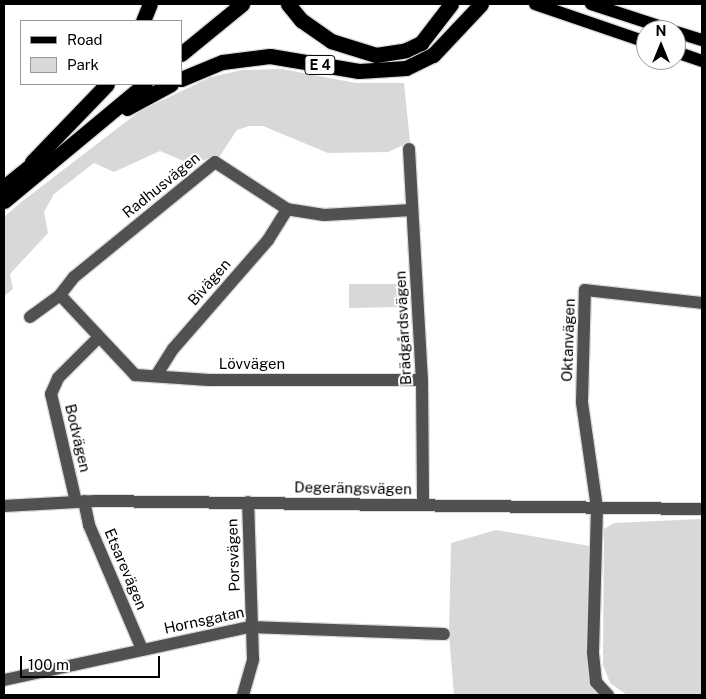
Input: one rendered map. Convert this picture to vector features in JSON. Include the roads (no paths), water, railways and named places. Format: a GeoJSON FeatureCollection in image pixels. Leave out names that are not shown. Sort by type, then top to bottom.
{"type":"FeatureCollection","features":[{"type":"Feature","properties":{"kind":"highway"},"geometry":{"type":"LineString","coordinates":[[143,20],[150,4]]}},
{"type":"Feature","properties":{"kind":"highway"},"geometry":{"type":"LineString","coordinates":[[182,41],[229,4]]}},
{"type":"Feature","properties":{"kind":"highway"},"geometry":{"type":"LineString","coordinates":[[182,53],[242,4]]}},
{"type":"Feature","properties":{"kind":"highway","name":"E 4"},"geometry":{"type":"LineString","coordinates":[[288,4],[301,20],[331,41],[376,55],[406,50],[421,42],[450,4]]}},
{"type":"Feature","properties":{"kind":"highway","name":"E 4"},"geometry":{"type":"LineString","coordinates":[[451,35],[465,4]]}},
{"type":"Feature","properties":{"kind":"highway","name":"E 4"},"geometry":{"type":"LineString","coordinates":[[182,79],[222,62],[270,56],[359,71],[390,71],[422,62],[481,4]]}},
{"type":"Feature","properties":{"kind":"highway"},"geometry":{"type":"LineString","coordinates":[[19,175],[106,85]]}},
{"type":"Feature","properties":{"kind":"highway"},"geometry":{"type":"LineString","coordinates":[[4,187],[130,85]]}},
{"type":"Feature","properties":{"kind":"highway"},"geometry":{"type":"LineString","coordinates":[[4,201],[143,85]]}},
{"type":"Feature","properties":{"kind":"highway"},"geometry":{"type":"LineString","coordinates":[[48,164],[127,108],[169,85]]}},
{"type":"Feature","properties":{"kind":"main road"},"geometry":{"type":"LineString","coordinates":[[535,4],[636,39]]}},
{"type":"Feature","properties":{"kind":"main road"},"geometry":{"type":"LineString","coordinates":[[591,4],[640,20]]}},
{"type":"Feature","properties":{"kind":"main road"},"geometry":{"type":"LineString","coordinates":[[686,35],[702,40]]}},
{"type":"Feature","properties":{"kind":"main road"},"geometry":{"type":"LineString","coordinates":[[686,55],[702,61]]}},
{"type":"Feature","properties":{"kind":"street","name":"Brädgårdsvägen"},"geometry":{"type":"LineString","coordinates":[[409,149],[422,380],[423,506]]}},
{"type":"Feature","properties":{"kind":"street","name":"Radhusvägen"},"geometry":{"type":"LineString","coordinates":[[30,317],[60,295],[74,277],[214,162],[287,209],[324,215],[412,210]]}},
{"type":"Feature","properties":{"kind":"street","name":"Bivägen"},"geometry":{"type":"LineString","coordinates":[[156,376],[173,349],[268,240],[287,209]]}},
{"type":"Feature","properties":{"kind":"street","name":"Oktanvägen"},"geometry":{"type":"LineString","coordinates":[[597,508],[582,402],[585,290],[702,303]]}},
{"type":"Feature","properties":{"kind":"street"},"geometry":{"type":"LineString","coordinates":[[60,295],[98,338]]}},
{"type":"Feature","properties":{"kind":"street","name":"Lövvägen"},"geometry":{"type":"LineString","coordinates":[[98,338],[134,375],[422,380]]}},
{"type":"Feature","properties":{"kind":"street","name":"Bodvägen"},"geometry":{"type":"LineString","coordinates":[[80,501],[52,394],[58,378],[98,338]]}},
{"type":"Feature","properties":{"kind":"street","name":"Degerängsvägen"},"geometry":{"type":"LineString","coordinates":[[4,506],[80,501],[702,509]]}},
{"type":"Feature","properties":{"kind":"street","name":"Etsarevägen"},"geometry":{"type":"LineString","coordinates":[[80,501],[142,650]]}},
{"type":"Feature","properties":{"kind":"street","name":"Porsvägen"},"geometry":{"type":"LineString","coordinates":[[243,695],[253,659],[250,627],[248,502]]}},
{"type":"Feature","properties":{"kind":"street"},"geometry":{"type":"LineString","coordinates":[[597,508],[593,652],[596,682],[608,695]]}},
{"type":"Feature","properties":{"kind":"street","name":"Hornsgatan"},"geometry":{"type":"LineString","coordinates":[[4,680],[250,627],[444,634]]}}]}
